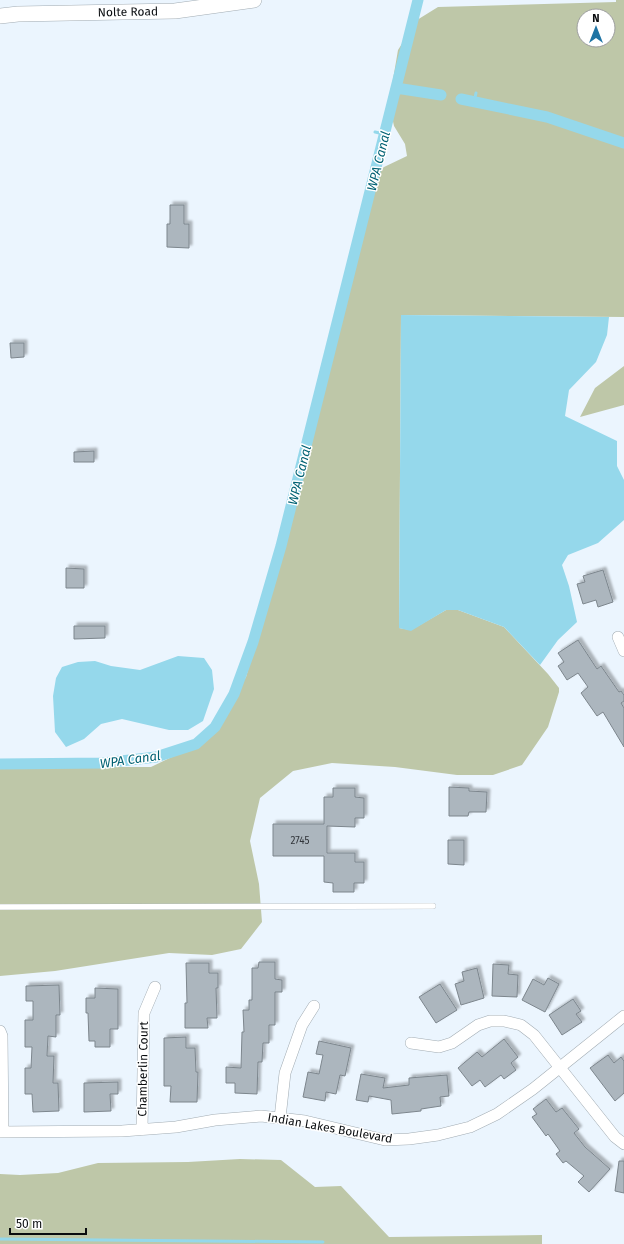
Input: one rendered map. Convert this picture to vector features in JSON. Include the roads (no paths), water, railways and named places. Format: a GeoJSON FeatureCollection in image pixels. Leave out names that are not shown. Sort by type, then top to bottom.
{"type":"FeatureCollection","features":[{"type":"Feature","properties":{"kind":"street","name":"Nolte Road"},"geometry":{"type":"LineString","coordinates":[[0,16],[18,14],[175,11],[254,0]]}},
{"type":"Feature","properties":{"kind":"street"},"geometry":{"type":"LineString","coordinates":[[618,637],[624,651]]}},
{"type":"Feature","properties":{"kind":"street","name":"Chamberlin Court"},"geometry":{"type":"LineString","coordinates":[[142,1130],[144,1013],[155,987]]}},
{"type":"Feature","properties":{"kind":"street"},"geometry":{"type":"LineString","coordinates":[[280,1118],[285,1073],[302,1025],[314,1006]]}},
{"type":"Feature","properties":{"kind":"street","name":"Indian Lakes Boulevard"},"geometry":{"type":"LineString","coordinates":[[2,1132],[142,1130],[176,1127],[215,1120],[261,1116],[305,1121],[385,1140],[438,1135],[470,1127],[497,1114],[533,1089],[624,1016]]}},
{"type":"Feature","properties":{"kind":"street"},"geometry":{"type":"LineString","coordinates":[[412,1043],[439,1047],[452,1043],[478,1025],[490,1021],[504,1021],[521,1025],[534,1035],[615,1137],[624,1144]]}},
{"type":"Feature","properties":{"kind":"street"},"geometry":{"type":"LineString","coordinates":[[0,1031],[2,1036],[2,1132]]}},
{"type":"Feature","properties":{"kind":"lane"},"geometry":{"type":"LineString","coordinates":[[0,907],[433,906]]}},
{"type":"Feature","properties":{"kind":"water"},"geometry":{"type":"Polygon","coordinates":[[[401,315],[609,317],[607,335],[596,362],[569,390],[565,416],[617,441],[617,466],[624,480],[624,520],[598,543],[568,555],[562,565],[569,586],[577,622],[558,640],[540,665],[504,627],[458,610],[446,610],[411,631],[399,628],[401,315]]]}},
{"type":"Feature","properties":{"kind":"water"},"geometry":{"type":"Polygon","coordinates":[[[178,656],[204,658],[212,670],[214,689],[203,721],[188,730],[169,730],[122,719],[101,724],[84,739],[66,747],[55,732],[53,696],[56,678],[62,667],[78,662],[95,661],[111,666],[140,670],[178,656]]]}},
{"type":"Feature","properties":{"kind":"waterway","name":"WPA Canal"},"geometry":{"type":"LineString","coordinates":[[0,764],[103,763],[156,757],[196,744],[215,727],[234,694],[253,642],[281,546],[418,0]]}},
{"type":"Feature","properties":{"kind":"waterway"},"geometry":{"type":"LineString","coordinates":[[396,88],[441,95]]}},
{"type":"Feature","properties":{"kind":"waterway"},"geometry":{"type":"LineString","coordinates":[[474,102],[476,93]]}},
{"type":"Feature","properties":{"kind":"waterway"},"geometry":{"type":"LineString","coordinates":[[461,99],[547,117],[624,143]]}},
{"type":"Feature","properties":{"kind":"waterway"},"geometry":{"type":"LineString","coordinates":[[375,132],[384,134]]}},
{"type":"Feature","properties":{"kind":"waterway"},"geometry":{"type":"LineString","coordinates":[[0,1239],[323,1242]]}}]}
